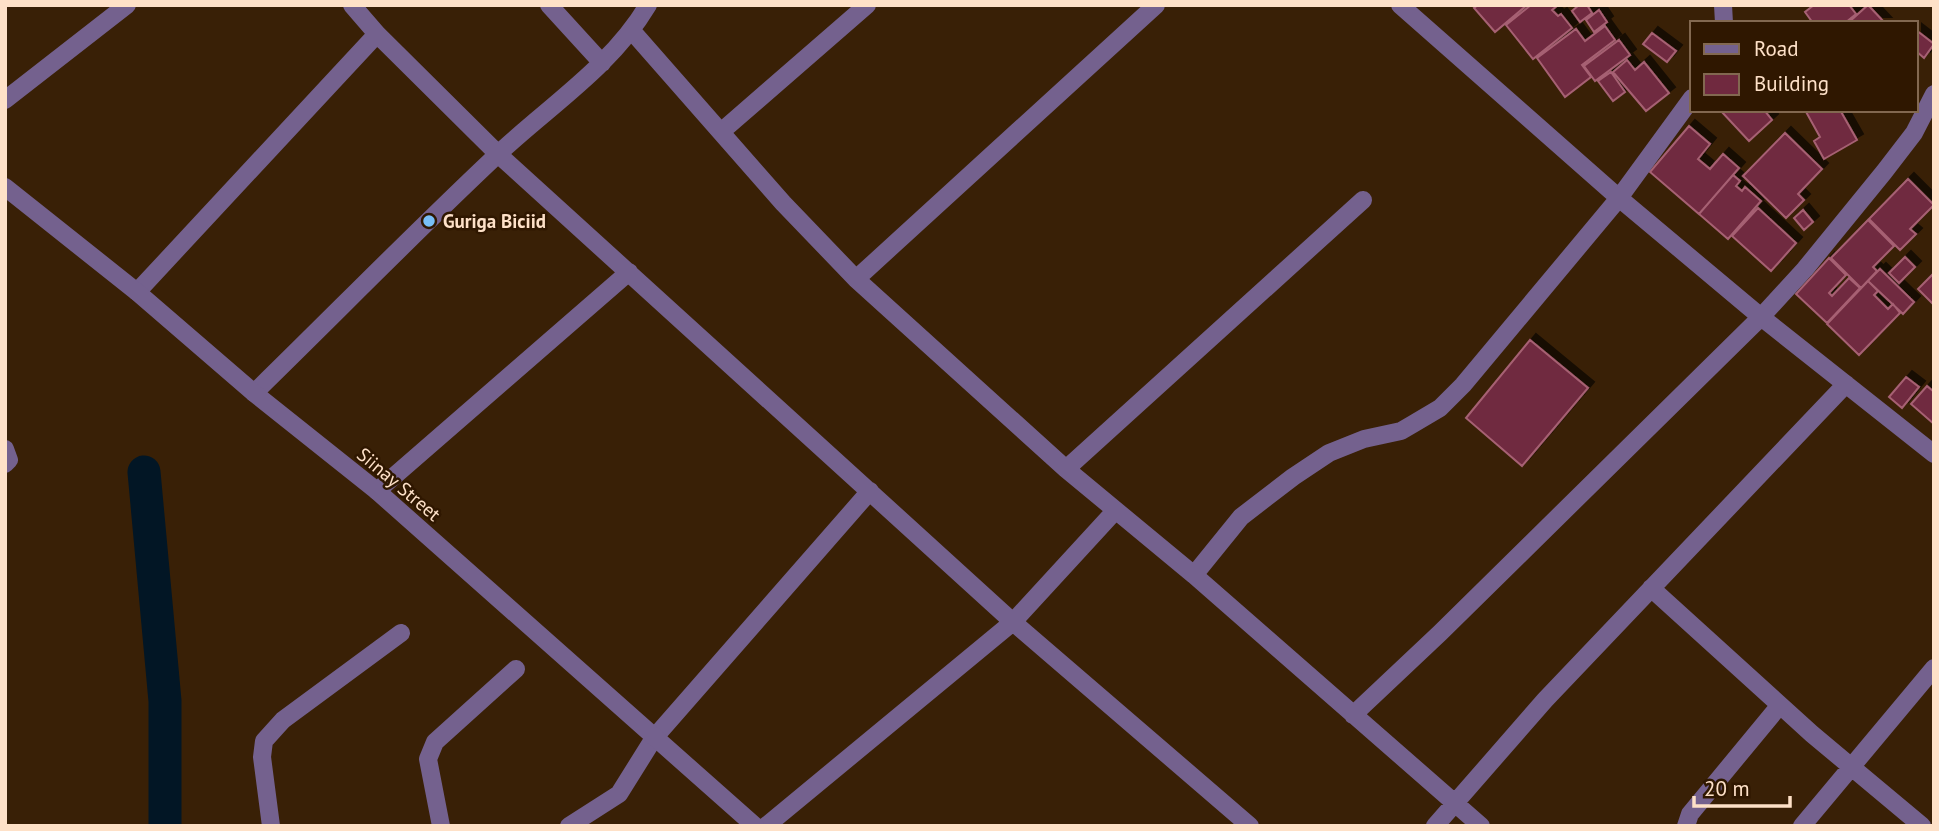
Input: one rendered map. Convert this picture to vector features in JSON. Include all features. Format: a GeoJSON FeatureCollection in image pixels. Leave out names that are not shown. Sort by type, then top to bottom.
{"type":"FeatureCollection","features":[{"type":"Feature","properties":{"kind":"street"},"geometry":{"type":"LineString","coordinates":[[5,100],[127,5]]}},
{"type":"Feature","properties":{"kind":"street"},"geometry":{"type":"LineString","coordinates":[[352,5],[377,34],[498,154],[1013,622],[1250,826]]}},
{"type":"Feature","properties":{"kind":"street"},"geometry":{"type":"LineString","coordinates":[[549,5],[602,63]]}},
{"type":"Feature","properties":{"kind":"street"},"geometry":{"type":"LineString","coordinates":[[254,393],[498,154],[602,63],[632,31],[648,5]]}},
{"type":"Feature","properties":{"kind":"street"},"geometry":{"type":"LineString","coordinates":[[722,131],[867,5]]}},
{"type":"Feature","properties":{"kind":"street"},"geometry":{"type":"LineString","coordinates":[[856,279],[1156,5]]}},
{"type":"Feature","properties":{"kind":"street"},"geometry":{"type":"LineString","coordinates":[[1409,8],[1619,198],[1761,317],[1934,454]]}},
{"type":"Feature","properties":{"kind":"street"},"geometry":{"type":"LineString","coordinates":[[632,31],[783,202],[856,279],[1066,469],[1194,575],[1481,826]]}},
{"type":"Feature","properties":{"kind":"street"},"geometry":{"type":"LineString","coordinates":[[137,292],[377,34]]}},
{"type":"Feature","properties":{"kind":"street"},"geometry":{"type":"LineString","coordinates":[[1353,715],[1440,634],[1761,317],[1813,259],[1884,172],[1914,133],[1934,94]]}},
{"type":"Feature","properties":{"kind":"street"},"geometry":{"type":"LineString","coordinates":[[1194,575],[1241,517],[1293,477],[1329,453],[1364,439],[1401,431],[1440,408],[1463,385],[1619,198],[1690,101]]}},
{"type":"Feature","properties":{"kind":"street","name":"Siinay Street"},"geometry":{"type":"LineString","coordinates":[[5,187],[137,292],[254,393],[377,491],[755,826]]}},
{"type":"Feature","properties":{"kind":"street"},"geometry":{"type":"LineString","coordinates":[[1066,469],[1363,200]]}},
{"type":"Feature","properties":{"kind":"street"},"geometry":{"type":"LineString","coordinates":[[377,491],[629,272]]}},
{"type":"Feature","properties":{"kind":"street"},"geometry":{"type":"LineString","coordinates":[[1436,826],[1545,700],[1846,384]]}},
{"type":"Feature","properties":{"kind":"street"},"geometry":{"type":"LineString","coordinates":[[5,449],[9,460],[5,464]]}},
{"type":"Feature","properties":{"kind":"street"},"geometry":{"type":"LineString","coordinates":[[569,826],[619,794],[654,738],[870,491]]}},
{"type":"Feature","properties":{"kind":"street"},"geometry":{"type":"LineString","coordinates":[[766,826],[1013,622],[1115,511]]}},
{"type":"Feature","properties":{"kind":"street"},"geometry":{"type":"LineString","coordinates":[[1651,588],[1780,705],[1922,826]]}},
{"type":"Feature","properties":{"kind":"street"},"geometry":{"type":"LineString","coordinates":[[271,826],[262,757],[264,741],[284,720],[401,633]]}},
{"type":"Feature","properties":{"kind":"street"},"geometry":{"type":"LineString","coordinates":[[1802,826],[1934,668]]}},
{"type":"Feature","properties":{"kind":"street"},"geometry":{"type":"LineString","coordinates":[[441,826],[428,758],[435,742],[516,669]]}},
{"type":"Feature","properties":{"kind":"street"},"geometry":{"type":"LineString","coordinates":[[1686,826],[1690,814],[1780,705]]}},
{"type":"Feature","properties":{"kind":"building"},"geometry":{"type":"Polygon","coordinates":[[[1478,5],[1527,5],[1495,32],[1474,8],[1478,5]]]}},
{"type":"Feature","properties":{"kind":"building"},"geometry":{"type":"Polygon","coordinates":[[[1531,5],[1558,5],[1552,10],[1558,16],[1561,14],[1572,28],[1533,59],[1506,25],[1531,5]]]}},
{"type":"Feature","properties":{"kind":"building"},"geometry":{"type":"Polygon","coordinates":[[[1579,5],[1587,5],[1592,13],[1580,22],[1572,11],[1579,5]]]}},
{"type":"Feature","properties":{"kind":"building"},"geometry":{"type":"Polygon","coordinates":[[[1814,5],[1849,5],[1856,14],[1847,21],[1812,21],[1805,12],[1814,5]]]}},
{"type":"Feature","properties":{"kind":"building"},"geometry":{"type":"Polygon","coordinates":[[[1868,5],[1883,21],[1850,21],[1868,5]]]}},
{"type":"Feature","properties":{"kind":"building"},"geometry":{"type":"Polygon","coordinates":[[[1599,10],[1607,22],[1594,32],[1586,20],[1599,10]]]}},
{"type":"Feature","properties":{"kind":"building"},"geometry":{"type":"Polygon","coordinates":[[[1605,26],[1615,40],[1582,65],[1591,77],[1565,97],[1537,58],[1576,29],[1585,41],[1605,26]]]}},
{"type":"Feature","properties":{"kind":"building"},"geometry":{"type":"Polygon","coordinates":[[[1918,32],[1934,44],[1924,58],[1918,53],[1918,32]]]}},
{"type":"Feature","properties":{"kind":"building"},"geometry":{"type":"Polygon","coordinates":[[[1652,33],[1676,51],[1667,62],[1643,44],[1652,33]]]}},
{"type":"Feature","properties":{"kind":"building"},"geometry":{"type":"Polygon","coordinates":[[[1619,40],[1630,55],[1595,81],[1584,66],[1619,40]]]}},
{"type":"Feature","properties":{"kind":"building"},"geometry":{"type":"Polygon","coordinates":[[[1627,60],[1635,70],[1644,62],[1669,93],[1646,111],[1613,72],[1627,60]]]}},
{"type":"Feature","properties":{"kind":"building"},"geometry":{"type":"Polygon","coordinates":[[[1611,72],[1625,92],[1613,101],[1598,81],[1611,72]]]}},
{"type":"Feature","properties":{"kind":"building"},"geometry":{"type":"Polygon","coordinates":[[[1722,112],[1766,112],[1772,120],[1749,141],[1722,112]]]}},
{"type":"Feature","properties":{"kind":"building"},"geometry":{"type":"Polygon","coordinates":[[[1806,112],[1841,112],[1857,140],[1824,159],[1814,141],[1820,137],[1806,112]]]}},
{"type":"Feature","properties":{"kind":"building"},"geometry":{"type":"Polygon","coordinates":[[[1689,126],[1710,144],[1698,159],[1710,169],[1723,154],[1739,168],[1699,214],[1650,172],[1689,126]]]}},
{"type":"Feature","properties":{"kind":"building"},"geometry":{"type":"Polygon","coordinates":[[[1785,133],[1822,169],[1798,194],[1804,200],[1786,218],[1743,176],[1785,133]]]}},
{"type":"Feature","properties":{"kind":"building"},"geometry":{"type":"Polygon","coordinates":[[[1733,175],[1740,181],[1736,186],[1742,191],[1745,187],[1761,201],[1728,239],[1699,214],[1733,175]]]}},
{"type":"Feature","properties":{"kind":"building"},"geometry":{"type":"Polygon","coordinates":[[[1908,179],[1934,205],[1910,229],[1916,234],[1900,250],[1869,219],[1908,179]]]}},
{"type":"Feature","properties":{"kind":"building"},"geometry":{"type":"Polygon","coordinates":[[[1758,208],[1796,243],[1771,271],[1732,236],[1758,208]]]}},
{"type":"Feature","properties":{"kind":"building"},"geometry":{"type":"Polygon","coordinates":[[[1803,210],[1813,222],[1804,230],[1794,218],[1803,210]]]}},
{"type":"Feature","properties":{"kind":"building"},"geometry":{"type":"Polygon","coordinates":[[[1868,220],[1894,246],[1873,267],[1877,271],[1861,288],[1831,258],[1868,220]]]}},
{"type":"Feature","properties":{"kind":"building"},"geometry":{"type":"Polygon","coordinates":[[[1905,257],[1915,267],[1899,283],[1889,273],[1905,257]]]}},
{"type":"Feature","properties":{"kind":"building"},"geometry":{"type":"Polygon","coordinates":[[[1829,258],[1846,275],[1829,293],[1832,296],[1849,278],[1860,288],[1827,323],[1796,294],[1829,258]]]}},
{"type":"Feature","properties":{"kind":"building"},"geometry":{"type":"Polygon","coordinates":[[[1880,269],[1914,302],[1903,314],[1868,281],[1880,269]]]}},
{"type":"Feature","properties":{"kind":"building"},"geometry":{"type":"Polygon","coordinates":[[[1934,273],[1934,305],[1918,289],[1934,273]]]}},
{"type":"Feature","properties":{"kind":"building"},"geometry":{"type":"Polygon","coordinates":[[[1868,281],[1878,291],[1874,295],[1888,309],[1893,304],[1900,313],[1859,355],[1827,324],[1868,281]]]}},
{"type":"Feature","properties":{"kind":"building"},"geometry":{"type":"Polygon","coordinates":[[[1530,340],[1588,388],[1522,466],[1466,418],[1530,340]]]}},
{"type":"Feature","properties":{"kind":"building"},"geometry":{"type":"Polygon","coordinates":[[[1906,377],[1919,387],[1902,408],[1889,397],[1906,377]]]}},
{"type":"Feature","properties":{"kind":"building"},"geometry":{"type":"Polygon","coordinates":[[[1927,386],[1934,392],[1934,424],[1911,404],[1927,386]]]}},
{"type":"Feature","properties":{"kind":"waterway"},"geometry":{"type":"LineString","coordinates":[[144,472],[165,701],[165,826]]}},
{"type":"Feature","properties":{"kind":"place","name":"Guriga Biciid"},"geometry":{"type":"Point","coordinates":[429,221]}}]}
